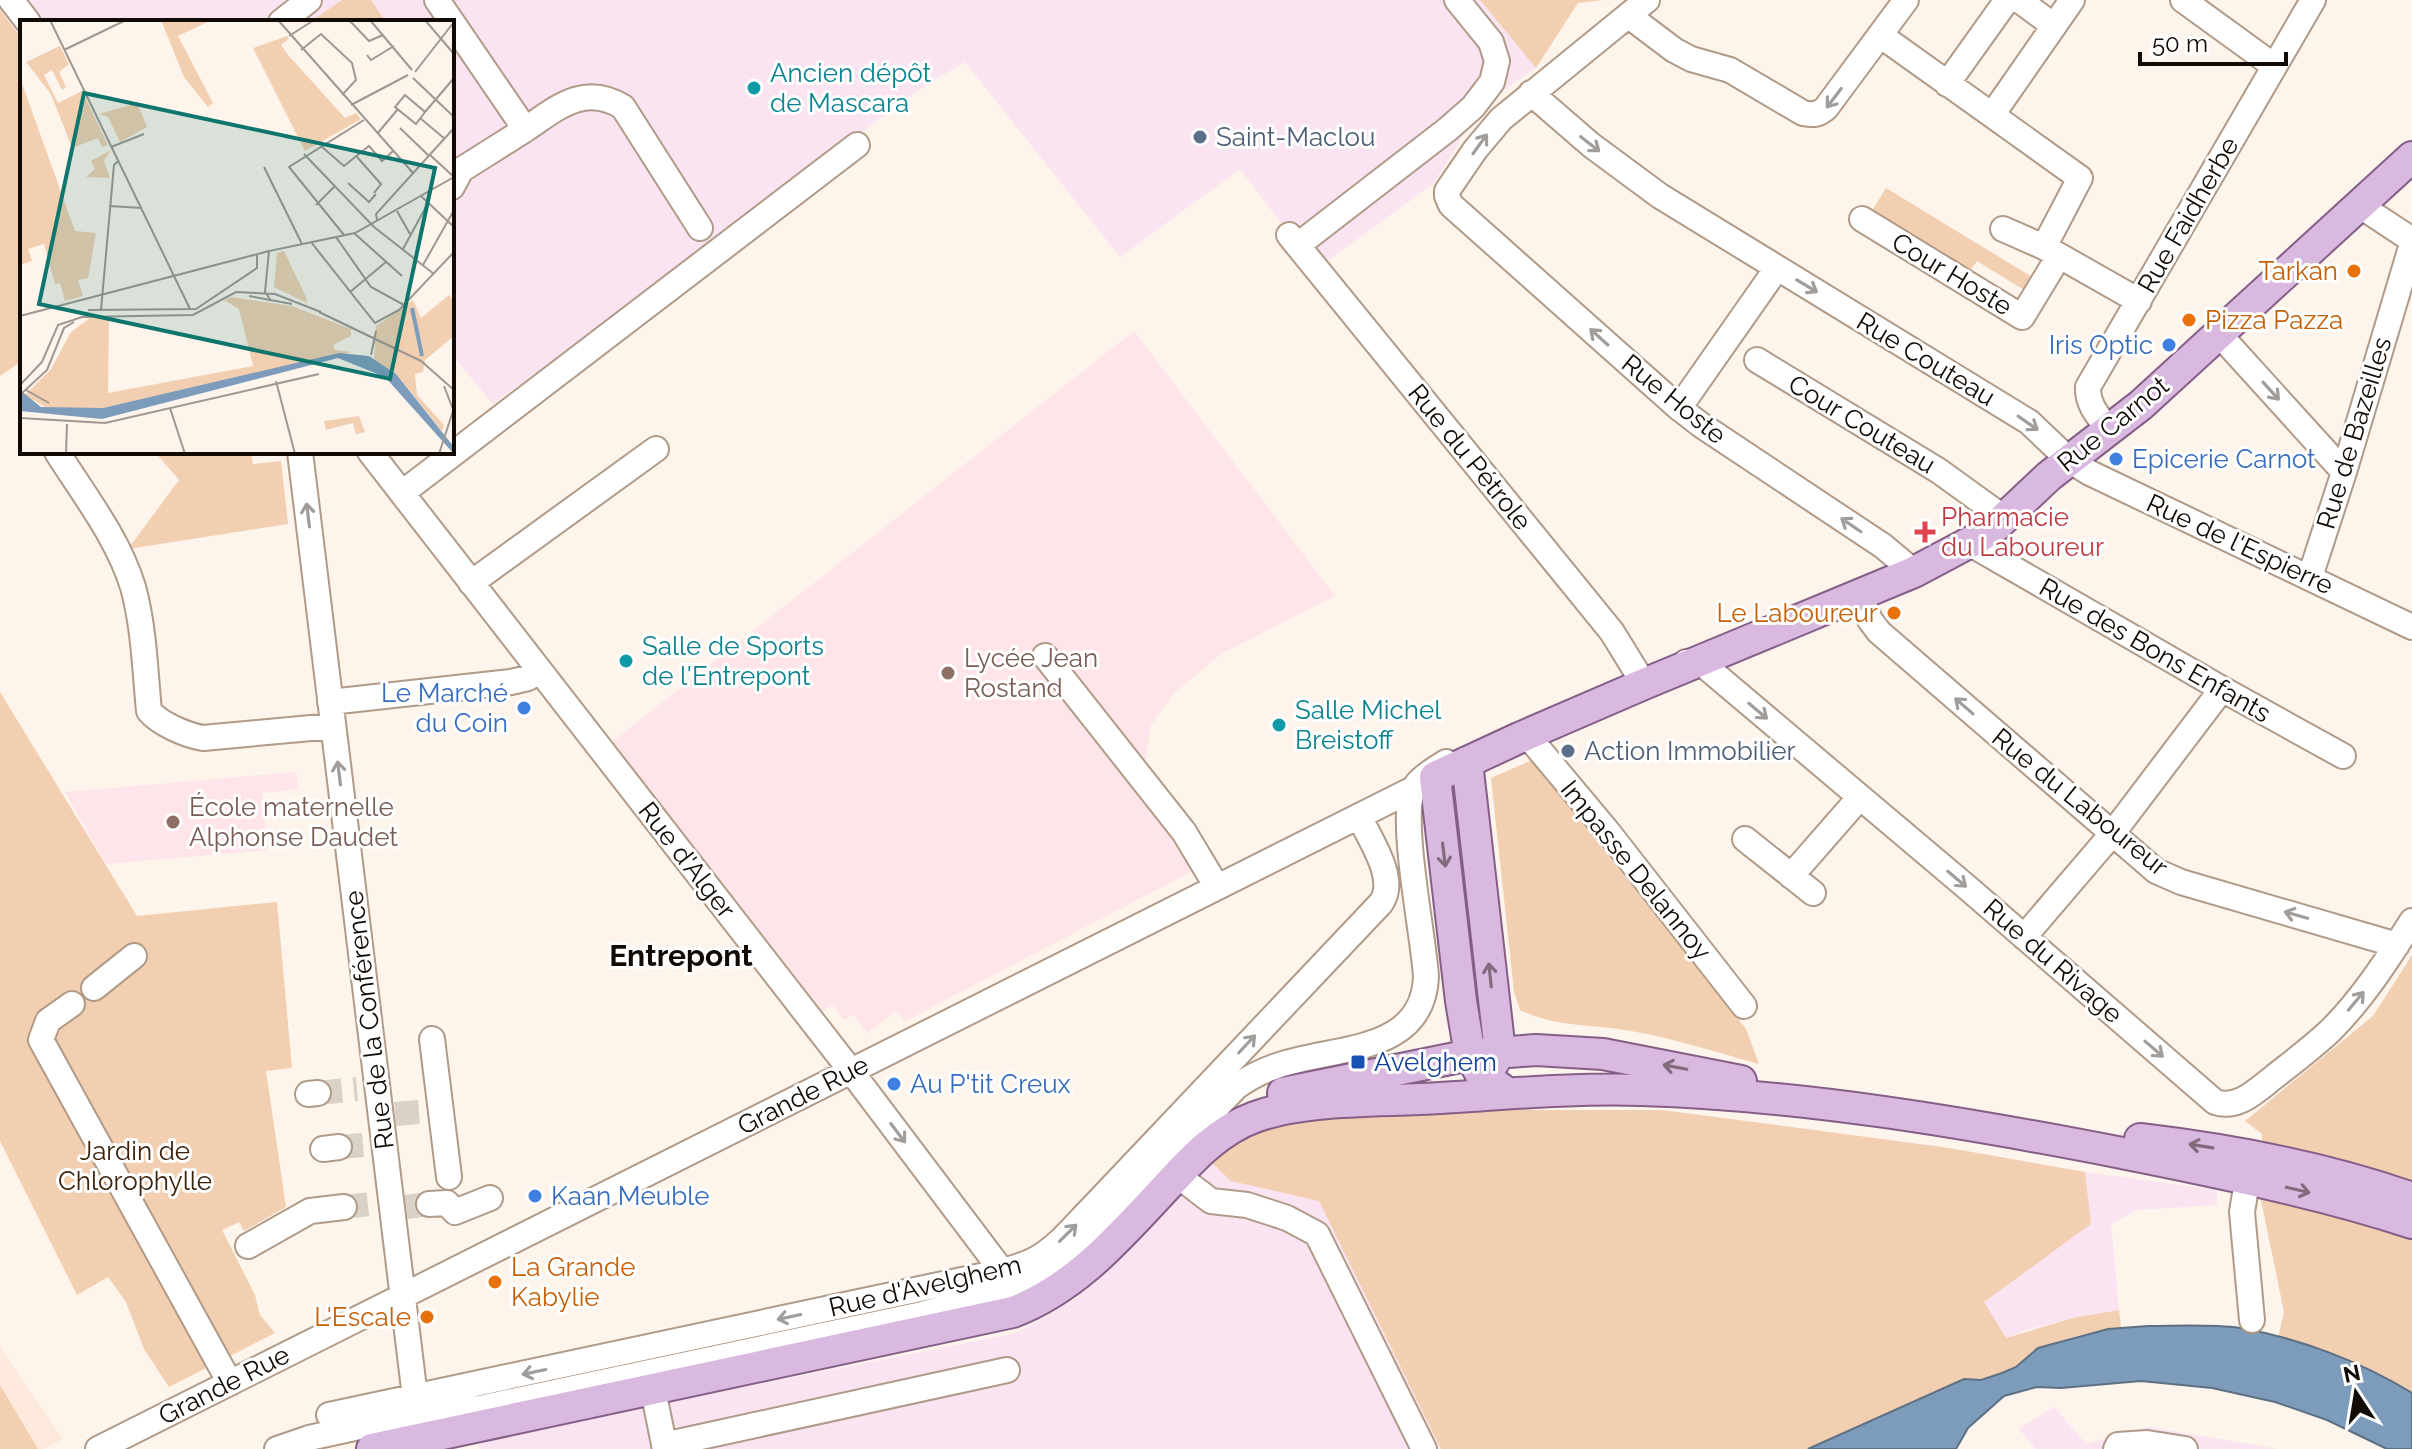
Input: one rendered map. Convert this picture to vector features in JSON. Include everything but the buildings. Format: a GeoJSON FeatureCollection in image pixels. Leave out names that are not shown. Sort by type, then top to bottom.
{"type":"FeatureCollection","features":[{"type":"Feature","properties":{"kind":"main road","name":"Rue Carnot"},"geometry":{"type":"LineString","coordinates":[[1518,739],[1642,680],[1699,661],[1973,546],[2218,333],[2409,161]]}},
{"type":"Feature","properties":{"kind":"main road","name":"Grande Rue"},"geometry":{"type":"LineString","coordinates":[[1424,783],[1518,739]]}},
{"type":"Feature","properties":{"kind":"main road"},"geometry":{"type":"LineString","coordinates":[[1467,762],[1484,1060]]}},
{"type":"Feature","properties":{"kind":"main road"},"geometry":{"type":"LineString","coordinates":[[1424,783],[1461,1001],[1484,1060],[1507,1093]]}},
{"type":"Feature","properties":{"kind":"main road"},"geometry":{"type":"LineString","coordinates":[[374,1449],[998,1317],[1060,1289],[1091,1265],[1224,1122],[1261,1099],[1309,1087],[1536,1050],[1603,1054],[1694,1070],[1860,1107],[2249,1167],[2318,1170],[2412,1198]]}},
{"type":"Feature","properties":{"kind":"main road"},"geometry":{"type":"LineString","coordinates":[[1181,1171],[1228,1130],[1254,1114],[1286,1101],[1333,1092],[1457,1080],[1484,1060]]}},
{"type":"Feature","properties":{"kind":"main road"},"geometry":{"type":"LineString","coordinates":[[1228,1130],[1252,1118],[1300,1106],[1507,1093],[1640,1090],[1860,1107]]}},
{"type":"Feature","properties":{"kind":"main road"},"geometry":{"type":"LineString","coordinates":[[2249,1167],[2412,1223]]}},
{"type":"Feature","properties":{"kind":"street"},"geometry":{"type":"LineString","coordinates":[[11,0],[26,20]]}},
{"type":"Feature","properties":{"kind":"street"},"geometry":{"type":"LineString","coordinates":[[284,20],[309,0]]}},
{"type":"Feature","properties":{"kind":"street"},"geometry":{"type":"LineString","coordinates":[[437,0],[451,20]]}},
{"type":"Feature","properties":{"kind":"street","name":"Rue du Pétrole"},"geometry":{"type":"LineString","coordinates":[[1457,0],[1491,42],[1497,61],[1492,82],[1473,107],[1448,129],[1294,240],[1612,632],[1642,680]]}},
{"type":"Feature","properties":{"kind":"street"},"geometry":{"type":"LineString","coordinates":[[1531,93],[1638,8],[1674,50],[1691,59],[1730,70],[1803,113],[1812,115],[1826,108],[1906,0]]}},
{"type":"Feature","properties":{"kind":"street"},"geometry":{"type":"LineString","coordinates":[[1947,84],[2007,0]]}},
{"type":"Feature","properties":{"kind":"street"},"geometry":{"type":"LineString","coordinates":[[2019,0],[2054,26]]}},
{"type":"Feature","properties":{"kind":"street"},"geometry":{"type":"LineString","coordinates":[[1992,115],[2072,0]]}},
{"type":"Feature","properties":{"kind":"street"},"geometry":{"type":"LineString","coordinates":[[2183,0],[2274,66]]}},
{"type":"Feature","properties":{"kind":"street","name":"Rue Faidherbe"},"geometry":{"type":"LineString","coordinates":[[2113,422],[2089,401],[2088,387],[2313,0]]}},
{"type":"Feature","properties":{"kind":"street"},"geometry":{"type":"LineString","coordinates":[[454,25],[525,129]]}},
{"type":"Feature","properties":{"kind":"street"},"geometry":{"type":"LineString","coordinates":[[1880,35],[2080,178],[2051,252]]}},
{"type":"Feature","properties":{"kind":"street","name":"Rue Hoste"},"geometry":{"type":"LineString","coordinates":[[1531,93],[1501,119],[1475,150],[1447,191],[1451,205],[1679,408],[1883,546],[1914,572]]}},
{"type":"Feature","properties":{"kind":"street","name":"Rue Couteau"},"geometry":{"type":"LineString","coordinates":[[1531,93],[1581,137],[1660,196],[2029,422],[2065,464]]}},
{"type":"Feature","properties":{"kind":"street"},"geometry":{"type":"LineString","coordinates":[[454,185],[461,170],[565,102],[590,97],[611,100],[623,107],[700,228]]}},
{"type":"Feature","properties":{"kind":"street"},"geometry":{"type":"LineString","coordinates":[[454,453],[857,145]]}},
{"type":"Feature","properties":{"kind":"street"},"geometry":{"type":"LineString","coordinates":[[2359,205],[2412,242]]}},
{"type":"Feature","properties":{"kind":"street","name":"Cour Hoste"},"geometry":{"type":"LineString","coordinates":[[1862,219],[2022,317],[2051,252]]}},
{"type":"Feature","properties":{"kind":"street"},"geometry":{"type":"LineString","coordinates":[[2003,229],[2139,301]]}},
{"type":"Feature","properties":{"kind":"street","name":"Rue de Bazeilles"},"geometry":{"type":"LineString","coordinates":[[2310,577],[2412,242]]}},
{"type":"Feature","properties":{"kind":"street"},"geometry":{"type":"LineString","coordinates":[[1679,408],[1777,268]]}},
{"type":"Feature","properties":{"kind":"street"},"geometry":{"type":"LineString","coordinates":[[2113,422],[2217,318],[2266,289]]}},
{"type":"Feature","properties":{"kind":"street"},"geometry":{"type":"LineString","coordinates":[[2218,333],[2344,472]]}},
{"type":"Feature","properties":{"kind":"street","name":"Cour Couteau"},"geometry":{"type":"LineString","coordinates":[[1757,360],[1939,471],[2004,518]]}},
{"type":"Feature","properties":{"kind":"street"},"geometry":{"type":"LineString","coordinates":[[471,583],[656,449]]}},
{"type":"Feature","properties":{"kind":"street"},"geometry":{"type":"LineString","coordinates":[[58,454],[120,553],[133,589],[149,711],[194,736],[203,738],[511,682],[528,678],[539,671]]}},
{"type":"Feature","properties":{"kind":"street","name":"Rue de la Conférence"},"geometry":{"type":"LineString","coordinates":[[300,454],[332,714],[367,1088],[388,1115],[374,1143],[398,1205],[402,1296],[415,1397]]}},
{"type":"Feature","properties":{"kind":"street","name":"Rue d'Alger"},"geometry":{"type":"LineString","coordinates":[[372,454],[851,1071],[1002,1271]]}},
{"type":"Feature","properties":{"kind":"street"},"geometry":{"type":"LineString","coordinates":[[402,493],[453,454]]}},
{"type":"Feature","properties":{"kind":"street"},"geometry":{"type":"LineString","coordinates":[[1973,546],[2006,532],[2026,517],[2065,464]]}},
{"type":"Feature","properties":{"kind":"street","name":"Rue de l'Espierre"},"geometry":{"type":"LineString","coordinates":[[2065,464],[2412,627]]}},
{"type":"Feature","properties":{"kind":"street","name":"Rue des Bons Enfants"},"geometry":{"type":"LineString","coordinates":[[1973,546],[2343,756]]}},
{"type":"Feature","properties":{"kind":"street","name":"Rue du Laboureur"},"geometry":{"type":"LineString","coordinates":[[1859,594],[1879,632],[2156,871],[2167,877],[2397,945]]}},
{"type":"Feature","properties":{"kind":"street"},"geometry":{"type":"LineString","coordinates":[[1045,656],[1184,832],[1217,887]]}},
{"type":"Feature","properties":{"kind":"street","name":"Rue du Rivage"},"geometry":{"type":"LineString","coordinates":[[1699,661],[2215,1102],[2243,1100],[2308,1050],[2345,1014],[2397,945]]}},
{"type":"Feature","properties":{"kind":"street"},"geometry":{"type":"LineString","coordinates":[[277,1449],[309,1438],[414,1415],[480,1408],[931,1312],[1001,1295],[1042,1277],[1062,1265],[1094,1236],[1245,1080],[1282,1064],[1381,1040],[1413,1017],[1424,995],[1426,977],[1409,818],[1424,783],[1441,765],[1507,730],[1572,701],[1642,680]]}},
{"type":"Feature","properties":{"kind":"street"},"geometry":{"type":"LineString","coordinates":[[2024,937],[2112,834],[2222,689]]}},
{"type":"Feature","properties":{"kind":"street","name":"Impasse Delannoy"},"geometry":{"type":"LineString","coordinates":[[1518,739],[1608,832],[1744,1006]]}},
{"type":"Feature","properties":{"kind":"street","name":"Grande Rue"},"geometry":{"type":"LineString","coordinates":[[98,1449],[1424,783]]}},
{"type":"Feature","properties":{"kind":"street"},"geometry":{"type":"LineString","coordinates":[[1791,876],[1860,797]]}},
{"type":"Feature","properties":{"kind":"street","name":"Rue d'Avelghem"},"geometry":{"type":"LineString","coordinates":[[329,1415],[1002,1271],[1030,1262],[1058,1243],[1381,903],[1387,891],[1386,874],[1359,816]]}},
{"type":"Feature","properties":{"kind":"street"},"geometry":{"type":"LineString","coordinates":[[1745,839],[1813,893]]}},
{"type":"Feature","properties":{"kind":"street"},"geometry":{"type":"LineString","coordinates":[[2397,945],[2412,921]]}},
{"type":"Feature","properties":{"kind":"street"},"geometry":{"type":"LineString","coordinates":[[94,988],[134,956]]}},
{"type":"Feature","properties":{"kind":"street"},"geometry":{"type":"LineString","coordinates":[[72,1004],[48,1021],[41,1040],[230,1383]]}},
{"type":"Feature","properties":{"kind":"street"},"geometry":{"type":"LineString","coordinates":[[432,1039],[431,1110],[449,1177]]}},
{"type":"Feature","properties":{"kind":"street"},"geometry":{"type":"LineString","coordinates":[[2249,1167],[2242,1212],[2252,1320]]}},
{"type":"Feature","properties":{"kind":"street"},"geometry":{"type":"LineString","coordinates":[[1181,1171],[1211,1201],[1247,1205],[1287,1218],[1317,1234],[1424,1449]]}},
{"type":"Feature","properties":{"kind":"street"},"geometry":{"type":"LineString","coordinates":[[398,1205],[447,1203],[455,1212],[490,1198]]}},
{"type":"Feature","properties":{"kind":"street"},"geometry":{"type":"LineString","coordinates":[[248,1246],[310,1211],[344,1207]]}},
{"type":"Feature","properties":{"kind":"street"},"geometry":{"type":"LineString","coordinates":[[653,1390],[665,1447],[1007,1370]]}},
{"type":"Feature","properties":{"kind":"street"},"geometry":{"type":"LineString","coordinates":[[2116,1449],[2118,1445],[2147,1443],[2185,1449]]}},
{"type":"Feature","properties":{"kind":"shaded area"},"geometry":{"type":"Polygon","coordinates":[[[0,0],[1480,0],[1536,68],[1482,105],[1433,184],[1316,269],[1240,169],[1120,257],[965,62],[923,87],[493,404],[454,357],[454,20],[20,20],[20,36],[0,10],[0,0]]]}},
{"type":"Feature","properties":{"kind":"shaded area","name":"Lycée Jean Rostand"},"geometry":{"type":"Polygon","coordinates":[[[1134,331],[1335,596],[1221,654],[1174,693],[1151,725],[1145,764],[1216,859],[905,1021],[896,1011],[867,1033],[853,1014],[844,1020],[833,1005],[823,1011],[612,742],[1134,331]]]}},
{"type":"Feature","properties":{"kind":"shaded area","name":"École maternelle Alphonse Daudet"},"geometry":{"type":"Polygon","coordinates":[[[296,772],[298,789],[262,793],[268,850],[106,864],[65,792],[296,772]]]}},
{"type":"Feature","properties":{"kind":"shaded area"},"geometry":{"type":"Polygon","coordinates":[[[1498,1110],[1662,1110],[1949,1148],[2085,1172],[2217,1190],[2217,1205],[2137,1210],[2111,1224],[2119,1310],[2029,1329],[1934,1365],[1736,1449],[479,1449],[478,1440],[1016,1333],[1077,1298],[1209,1160],[1498,1110]]]}},
{"type":"Feature","properties":{"kind":"shaded area"},"geometry":{"type":"Polygon","coordinates":[[[0,1346],[63,1439],[44,1449],[0,1449],[0,1346]]]}},
{"type":"Feature","properties":{"kind":"shaded area"},"geometry":{"type":"Polygon","coordinates":[[[2054,1407],[2086,1444],[2148,1427],[2278,1449],[2036,1449],[2019,1429],[2054,1407]]]}},
{"type":"Feature","properties":{"kind":"green space"},"geometry":{"type":"Polygon","coordinates":[[[342,0],[371,0],[385,20],[313,20],[342,0]]]}},
{"type":"Feature","properties":{"kind":"green space"},"geometry":{"type":"Polygon","coordinates":[[[1480,0],[1604,0],[1578,3],[1536,68],[1480,0]]]}},
{"type":"Feature","properties":{"kind":"green space"},"geometry":{"type":"Polygon","coordinates":[[[0,10],[20,36],[20,362],[0,376],[0,10]]]}},
{"type":"Feature","properties":{"kind":"green space"},"geometry":{"type":"Polygon","coordinates":[[[1886,188],[2037,280],[2029,293],[1977,261],[1968,274],[1870,214],[1886,188]]]}},
{"type":"Feature","properties":{"kind":"green space"},"geometry":{"type":"Polygon","coordinates":[[[157,454],[251,454],[253,464],[281,461],[288,524],[128,549],[179,480],[157,454]]]}},
{"type":"Feature","properties":{"kind":"green space","name":"Jardin de Chlorophylle"},"geometry":{"type":"Polygon","coordinates":[[[0,692],[137,916],[277,902],[292,1068],[266,1071],[286,1207],[244,1231],[239,1222],[222,1230],[255,1295],[260,1315],[275,1333],[169,1387],[144,1349],[126,1302],[108,1277],[77,1295],[0,1141],[0,692]]]}},
{"type":"Feature","properties":{"kind":"green space"},"geometry":{"type":"Polygon","coordinates":[[[1532,760],[1746,1029],[1759,1064],[1659,1037],[1559,1022],[1520,1010],[1514,992],[1491,778],[1532,760]]]}},
{"type":"Feature","properties":{"kind":"green space"},"geometry":{"type":"Polygon","coordinates":[[[2412,955],[2412,1393],[2366,1369],[2278,1338],[2284,1312],[2260,1195],[2262,1134],[2245,1121],[2373,1016],[2412,955]]]}},
{"type":"Feature","properties":{"kind":"green space"},"geometry":{"type":"Polygon","coordinates":[[[1498,1110],[1662,1110],[1949,1148],[2085,1172],[2091,1224],[1984,1302],[2006,1338],[2073,1318],[2119,1310],[2121,1328],[2081,1335],[2042,1347],[2006,1372],[1981,1379],[1964,1379],[1808,1449],[1441,1449],[1319,1201],[1231,1181],[1209,1160],[1248,1135],[1302,1119],[1498,1110]]]}},
{"type":"Feature","properties":{"kind":"green space"},"geometry":{"type":"Polygon","coordinates":[[[0,1385],[38,1449],[0,1449],[0,1385]]]}},
{"type":"Feature","properties":{"kind":"water"},"geometry":{"type":"Polygon","coordinates":[[[2217,1326],[2262,1332],[2307,1345],[2372,1371],[2412,1393],[2412,1449],[2387,1449],[2327,1420],[2275,1402],[2212,1388],[2141,1381],[2037,1387],[2004,1396],[1968,1428],[1956,1449],[1808,1449],[1964,1379],[1981,1380],[2016,1367],[2038,1348],[2108,1329],[2217,1326]]]}},
{"type":"Feature","properties":{"kind":"tunnel"},"geometry":{"type":"LineString","coordinates":[[318,1093],[357,1089]]}},
{"type":"Feature","properties":{"kind":"tunnel"},"geometry":{"type":"LineString","coordinates":[[395,1114],[420,1112]]}},
{"type":"Feature","properties":{"kind":"tunnel"},"geometry":{"type":"LineString","coordinates":[[339,1147],[364,1145]]}},
{"type":"Feature","properties":{"kind":"tunnel"},"geometry":{"type":"LineString","coordinates":[[344,1207],[371,1204]]}},
{"type":"Feature","properties":{"kind":"tunnel"},"geometry":{"type":"LineString","coordinates":[[406,1207],[429,1204]]}},
{"type":"Feature","properties":{"kind":"place","name":"Ancien dépôt de Mascara"},"geometry":{"type":"Point","coordinates":[754,88]}},
{"type":"Feature","properties":{"kind":"place","name":"Saint-Maclou"},"geometry":{"type":"Point","coordinates":[1200,137]}},
{"type":"Feature","properties":{"kind":"place","name":"Tarkan"},"geometry":{"type":"Point","coordinates":[2354,271]}},
{"type":"Feature","properties":{"kind":"place","name":"Pizza Pazza"},"geometry":{"type":"Point","coordinates":[2189,320]}},
{"type":"Feature","properties":{"kind":"place","name":"Iris Optic"},"geometry":{"type":"Point","coordinates":[2169,345]}},
{"type":"Feature","properties":{"kind":"place","name":"Epicerie Carnot"},"geometry":{"type":"Point","coordinates":[2116,459]}},
{"type":"Feature","properties":{"kind":"place","name":"Pharmacie du Laboureur"},"geometry":{"type":"Point","coordinates":[1925,532]}},
{"type":"Feature","properties":{"kind":"place","name":"Le Laboureur"},"geometry":{"type":"Point","coordinates":[1894,613]}},
{"type":"Feature","properties":{"kind":"place","name":"Salle de Sports de l'Entrepont"},"geometry":{"type":"Point","coordinates":[626,661]}},
{"type":"Feature","properties":{"kind":"place","name":"Lycée Jean Rostand"},"geometry":{"type":"Point","coordinates":[948,673]}},
{"type":"Feature","properties":{"kind":"place","name":"Le Marché du Coin"},"geometry":{"type":"Point","coordinates":[524,708]}},
{"type":"Feature","properties":{"kind":"place","name":"Salle Michel Breistoff"},"geometry":{"type":"Point","coordinates":[1279,725]}},
{"type":"Feature","properties":{"kind":"place","name":"Action Immobilier"},"geometry":{"type":"Point","coordinates":[1568,751]}},
{"type":"Feature","properties":{"kind":"place","name":"École maternelle Alphonse Daudet"},"geometry":{"type":"Point","coordinates":[173,822]}},
{"type":"Feature","properties":{"kind":"place","name":"Avelghem"},"geometry":{"type":"Point","coordinates":[1358,1062]}},
{"type":"Feature","properties":{"kind":"place","name":"Au P'tit Creux"},"geometry":{"type":"Point","coordinates":[894,1084]}},
{"type":"Feature","properties":{"kind":"place","name":"Kaan Meuble"},"geometry":{"type":"Point","coordinates":[535,1196]}},
{"type":"Feature","properties":{"kind":"place","name":"La Grande Kabylie"},"geometry":{"type":"Point","coordinates":[495,1282]}},
{"type":"Feature","properties":{"kind":"place","name":"L'Escale"},"geometry":{"type":"Point","coordinates":[427,1317]}},
{"type":"Feature","properties":{"kind":"district","name":"Entrepont"},"geometry":{"type":"Point","coordinates":[681,956]}}]}
